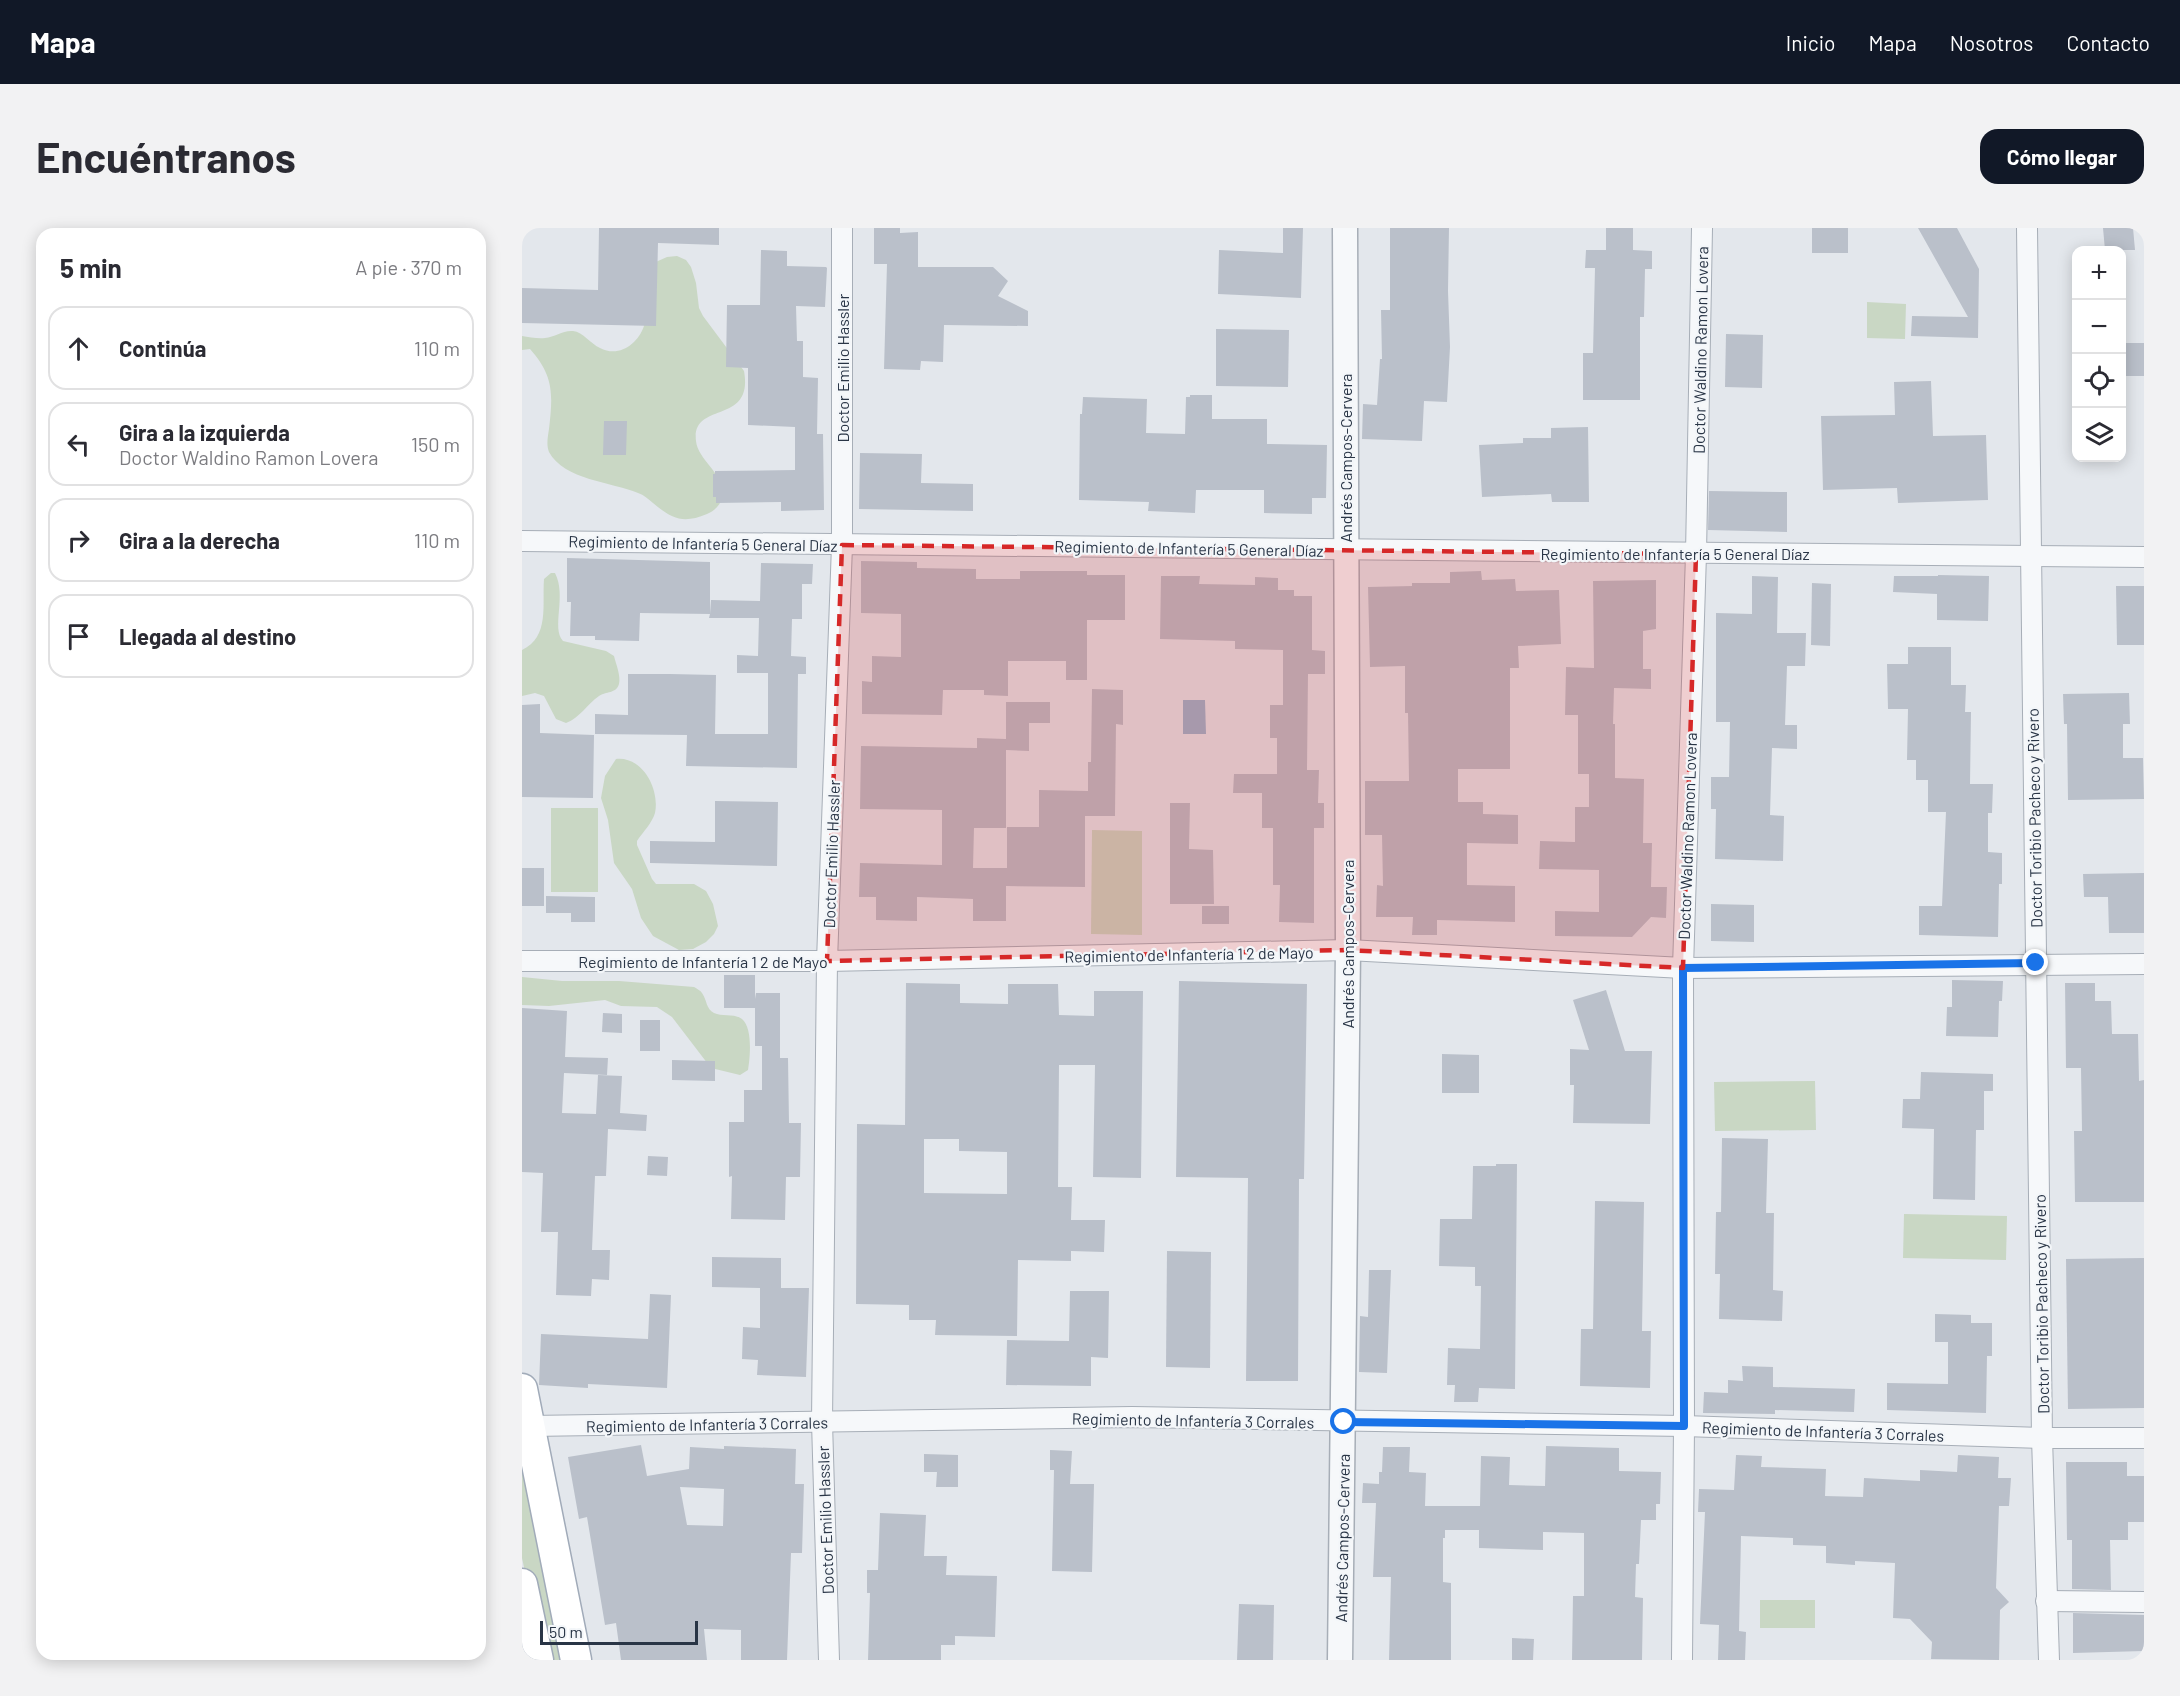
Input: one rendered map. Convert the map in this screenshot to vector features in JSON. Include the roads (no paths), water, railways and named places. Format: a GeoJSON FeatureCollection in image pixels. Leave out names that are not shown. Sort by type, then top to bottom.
{"type":"FeatureCollection","features":[{"type":"Feature","properties":{"kind":"main road"},"geometry":{"type":"LineString","coordinates":[[522,1389],[576,1660]]}},
{"type":"Feature","properties":{"kind":"main road"},"geometry":{"type":"LineString","coordinates":[[522,1584],[538,1660]]}},
{"type":"Feature","properties":{"kind":"street","name":"Doctor Emilio Hassler"},"geometry":{"type":"LineString","coordinates":[[829,1660],[822,1422],[827,961],[842,545],[842,228]]}},
{"type":"Feature","properties":{"kind":"street","name":"Andrés Campos-Cervera"},"geometry":{"type":"LineString","coordinates":[[1340,1660],[1348,950],[1345,228]]}},
{"type":"Feature","properties":{"kind":"street","name":"Doctor Waldino Ramon Lovera"},"geometry":{"type":"LineString","coordinates":[[1682,1660],[1683,968],[1696,554],[1702,228]]}},
{"type":"Feature","properties":{"kind":"street","name":"Doctor Toribio Pacheco y Rivero"},"geometry":{"type":"LineString","coordinates":[[2027,228],[2042,1438],[2049,1660]]}},
{"type":"Feature","properties":{"kind":"street","name":"Regimiento de Infantería 5 General Díaz"},"geometry":{"type":"LineString","coordinates":[[522,541],[2144,557]]}},
{"type":"Feature","properties":{"kind":"street","name":"Regimiento de Infantería 1 2 de Mayo"},"geometry":{"type":"LineString","coordinates":[[522,961],[827,961],[1348,950],[1683,968],[2036,963],[2144,964]]}},
{"type":"Feature","properties":{"kind":"street","name":"Regimiento de Infantería 3 Corrales"},"geometry":{"type":"LineString","coordinates":[[530,1426],[1132,1417],[1684,1426],[2042,1438],[2144,1438]]}},
{"type":"Feature","properties":{"kind":"street"},"geometry":{"type":"LineString","coordinates":[[2046,1601],[2144,1602]]}},
{"type":"Feature","properties":{"kind":"water"},"geometry":{"type":"Polygon","coordinates":[[[1183,700],[1205,700],[1206,734],[1183,734],[1183,700]]]}}]}
